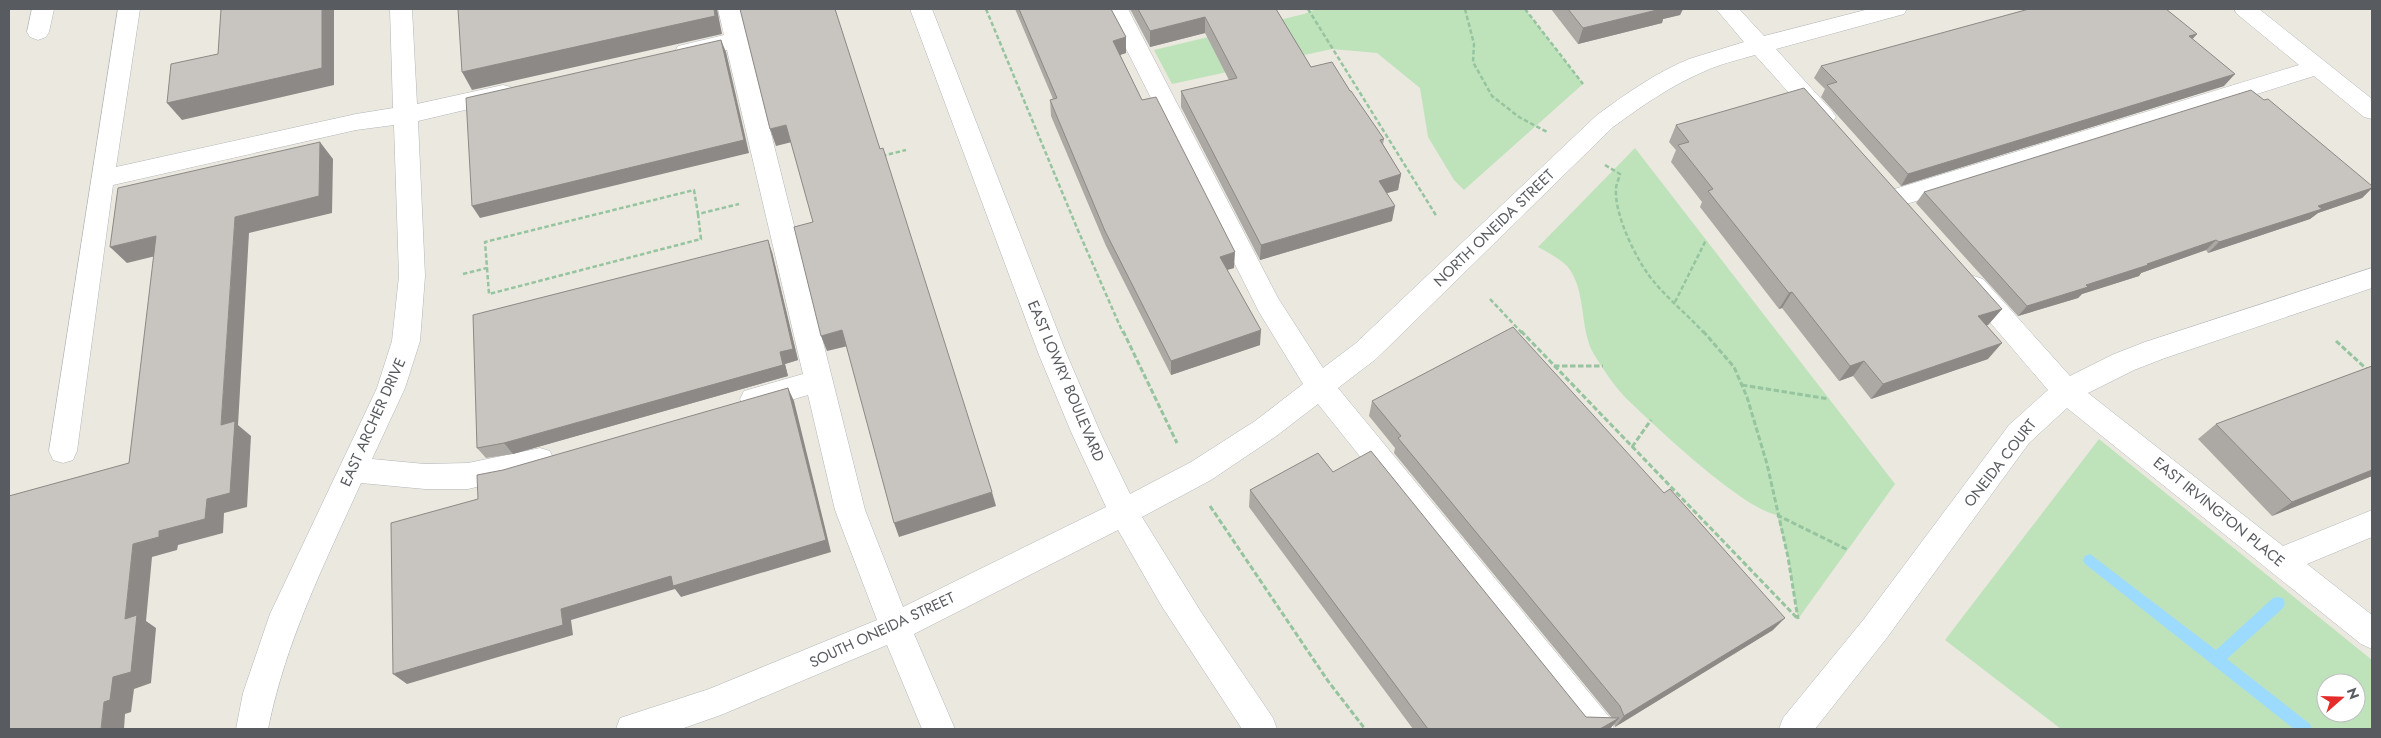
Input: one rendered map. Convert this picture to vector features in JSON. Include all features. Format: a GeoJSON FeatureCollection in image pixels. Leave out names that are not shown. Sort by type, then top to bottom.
{"type":"FeatureCollection","features":[{"type":"Feature","properties":{"kind":"street"},"geometry":{"type":"LineString","coordinates":[[38,32],[43,9]]}},
{"type":"Feature","properties":{"kind":"street"},"geometry":{"type":"LineString","coordinates":[[63,451],[102,179],[129,9]]}},
{"type":"Feature","properties":{"kind":"street","name":"EAST ARCHER DRIVE"},"geometry":{"type":"LineString","coordinates":[[252,729],[259,693],[286,614],[391,388],[406,341],[412,276],[401,9]]}},
{"type":"Feature","properties":{"kind":"street"},"geometry":{"type":"LineString","coordinates":[[729,9],[850,510],[916,680],[940,729]]}},
{"type":"Feature","properties":{"kind":"street","name":"EAST LOWRY BOULEVARD"},"geometry":{"type":"LineString","coordinates":[[921,9],[1069,395],[1124,512],[1185,613],[1262,729]]}},
{"type":"Feature","properties":{"kind":"street"},"geometry":{"type":"LineString","coordinates":[[1117,9],[1268,305],[1321,388],[1598,729]]}},
{"type":"Feature","properties":{"kind":"street"},"geometry":{"type":"LineString","coordinates":[[1727,9],[1838,132]]}},
{"type":"Feature","properties":{"kind":"street","name":"NORTH ONEIDA STREET"},"geometry":{"type":"LineString","coordinates":[[1124,512],[1201,471],[1265,429],[1321,388],[1366,351],[1414,307],[1605,120],[1639,96],[1668,78],[1697,66],[1760,46],[1896,9]]}},
{"type":"Feature","properties":{"kind":"street"},"geometry":{"type":"LineString","coordinates":[[2245,9],[2372,111]]}},
{"type":"Feature","properties":{"kind":"street"},"geometry":{"type":"LineString","coordinates":[[661,57],[736,40]]}},
{"type":"Feature","properties":{"kind":"street"},"geometry":{"type":"LineString","coordinates":[[1916,219],[1890,190],[2318,67]]}},
{"type":"Feature","properties":{"kind":"street"},"geometry":{"type":"LineString","coordinates":[[102,179],[356,122],[406,115],[519,89]]}},
{"type":"Feature","properties":{"kind":"street","name":"EAST IRVINGTON PLACE"},"geometry":{"type":"LineString","coordinates":[[1960,270],[2066,390],[2372,634]]}},
{"type":"Feature","properties":{"kind":"street","name":"ONEIDA COURT"},"geometry":{"type":"LineString","coordinates":[[1796,729],[1875,630],[2019,434],[2066,390],[2124,362],[2155,350],[2372,278]]}},
{"type":"Feature","properties":{"kind":"street"},"geometry":{"type":"LineString","coordinates":[[732,406],[818,381]]}},
{"type":"Feature","properties":{"kind":"street"},"geometry":{"type":"LineString","coordinates":[[352,470],[433,476],[468,476],[513,468],[560,454]]}},
{"type":"Feature","properties":{"kind":"street","name":"SOUTH ONEIDA STREET"},"geometry":{"type":"LineString","coordinates":[[632,729],[737,693],[895,626],[996,578],[1124,512]]}},
{"type":"Feature","properties":{"kind":"street"},"geometry":{"type":"LineString","coordinates":[[2280,561],[2372,523]]}},
{"type":"Feature","properties":{"kind":"path"},"geometry":{"type":"LineString","coordinates":[[986,9],[1099,280],[1142,375],[1173,435]]}},
{"type":"Feature","properties":{"kind":"path"},"geometry":{"type":"LineString","coordinates":[[1308,9],[1437,217]]}},
{"type":"Feature","properties":{"kind":"path"},"geometry":{"type":"LineString","coordinates":[[1465,9],[1474,44],[1473,62],[1492,96],[1518,117],[1547,132]]}},
{"type":"Feature","properties":{"kind":"path"},"geometry":{"type":"LineString","coordinates":[[1525,9],[1582,84]]}},
{"type":"Feature","properties":{"kind":"path"},"geometry":{"type":"LineString","coordinates":[[877,157],[906,150]]}},
{"type":"Feature","properties":{"kind":"path"},"geometry":{"type":"LineString","coordinates":[[1490,299],[1798,619],[1788,557],[1767,464],[1755,421],[1742,385],[1734,367],[1655,283],[1638,259],[1625,231],[1616,189],[1620,174],[1613,170]]}},
{"type":"Feature","properties":{"kind":"path"},"geometry":{"type":"LineString","coordinates":[[694,190],[701,239],[489,294],[487,268],[485,242],[694,190]]}},
{"type":"Feature","properties":{"kind":"path"},"geometry":{"type":"LineString","coordinates":[[698,214],[773,195]]}},
{"type":"Feature","properties":{"kind":"path"},"geometry":{"type":"LineString","coordinates":[[1674,302],[1706,240]]}},
{"type":"Feature","properties":{"kind":"path"},"geometry":{"type":"LineString","coordinates":[[463,274],[487,268]]}},
{"type":"Feature","properties":{"kind":"path"},"geometry":{"type":"LineString","coordinates":[[2336,340],[2372,374]]}},
{"type":"Feature","properties":{"kind":"path"},"geometry":{"type":"LineString","coordinates":[[1554,366],[1603,366]]}},
{"type":"Feature","properties":{"kind":"path"},"geometry":{"type":"LineString","coordinates":[[1742,385],[1829,400]]}},
{"type":"Feature","properties":{"kind":"path"},"geometry":{"type":"LineString","coordinates":[[1632,447],[1651,420]]}},
{"type":"Feature","properties":{"kind":"path"},"geometry":{"type":"LineString","coordinates":[[1208,502],[1328,681],[1365,729]]}},
{"type":"Feature","properties":{"kind":"path"},"geometry":{"type":"LineString","coordinates":[[1777,515],[1848,550]]}},
{"type":"Feature","properties":{"kind":"green space"},"geometry":{"type":"Polygon","coordinates":[[[1317,9],[1525,9],[1583,84],[1464,190],[1454,180],[1428,137],[1420,88],[1377,53],[1332,49],[1172,84],[1154,50],[1304,14],[1317,9]]]}},
{"type":"Feature","properties":{"kind":"green space"},"geometry":{"type":"Polygon","coordinates":[[[1635,148],[1895,484],[1798,619],[1788,557],[1777,515],[1743,498],[1701,466],[1679,448],[1620,392],[1595,356],[1590,345],[1586,334],[1581,298],[1574,276],[1564,263],[1538,247],[1635,148]]]}},
{"type":"Feature","properties":{"kind":"green space"},"geometry":{"type":"Polygon","coordinates":[[[2099,439],[2372,660],[2372,729],[2061,729],[1945,640],[2099,439]]]}},
{"type":"Feature","properties":{"kind":"building"},"geometry":{"type":"Polygon","coordinates":[[[221,9],[322,9],[322,68],[167,103],[171,64],[218,54],[221,9]]]}},
{"type":"Feature","properties":{"kind":"building"},"geometry":{"type":"Polygon","coordinates":[[[458,9],[714,9],[715,16],[462,72],[458,9]]]}},
{"type":"Feature","properties":{"kind":"building"},"geometry":{"type":"Polygon","coordinates":[[[740,9],[835,9],[880,149],[883,148],[992,492],[894,523],[842,330],[821,336],[794,227],[813,222],[786,125],[770,129],[740,9]]]}},
{"type":"Feature","properties":{"kind":"building"},"geometry":{"type":"Polygon","coordinates":[[[1019,9],[1111,9],[1126,37],[1113,41],[1142,100],[1156,97],[1235,252],[1220,257],[1261,330],[1171,361],[1105,231],[1050,100],[1057,98],[1019,9]]]}},
{"type":"Feature","properties":{"kind":"building"},"geometry":{"type":"Polygon","coordinates":[[[1138,9],[1276,9],[1311,67],[1332,62],[1384,139],[1380,140],[1401,174],[1379,181],[1395,206],[1261,245],[1181,91],[1237,78],[1205,17],[1150,31],[1138,9]]]}},
{"type":"Feature","properties":{"kind":"building"},"geometry":{"type":"Polygon","coordinates":[[[1568,9],[1661,9],[1583,28],[1568,9]]]}},
{"type":"Feature","properties":{"kind":"building"},"geometry":{"type":"Polygon","coordinates":[[[2029,9],[2166,9],[2197,34],[2189,36],[2235,74],[1908,174],[1827,85],[1837,82],[1821,66],[2029,9]]]}},
{"type":"Feature","properties":{"kind":"building"},"geometry":{"type":"Polygon","coordinates":[[[721,40],[744,140],[472,206],[466,98],[721,40]]]}},
{"type":"Feature","properties":{"kind":"building"},"geometry":{"type":"Polygon","coordinates":[[[1804,88],[2002,309],[1978,316],[2002,343],[1883,384],[1864,361],[1850,366],[1792,292],[1789,293],[1708,191],[1713,189],[1678,145],[1689,142],[1676,125],[1804,88]]]}},
{"type":"Feature","properties":{"kind":"building"},"geometry":{"type":"Polygon","coordinates":[[[2251,90],[2264,100],[2268,99],[2372,186],[2372,188],[2318,206],[2322,209],[2219,242],[2216,240],[2086,285],[2088,287],[2027,306],[1924,192],[2251,90]]]}},
{"type":"Feature","properties":{"kind":"building"},"geometry":{"type":"Polygon","coordinates":[[[320,142],[319,196],[235,217],[221,425],[235,421],[230,493],[207,499],[205,519],[159,531],[159,537],[133,544],[125,619],[137,615],[131,672],[113,677],[110,700],[104,702],[101,729],[9,729],[9,496],[129,463],[156,236],[110,247],[118,188],[320,142]]]}},
{"type":"Feature","properties":{"kind":"building"},"geometry":{"type":"Polygon","coordinates":[[[768,240],[793,349],[780,352],[783,365],[504,443],[477,448],[473,315],[768,240]]]}},
{"type":"Feature","properties":{"kind":"building"},"geometry":{"type":"Polygon","coordinates":[[[1513,327],[1664,493],[1670,489],[1785,618],[1624,716],[1620,706],[1398,438],[1401,436],[1372,401],[1513,327]]]}},
{"type":"Feature","properties":{"kind":"building"},"geometry":{"type":"Polygon","coordinates":[[[2372,366],[2372,470],[2292,502],[2216,424],[2372,366]]]}},
{"type":"Feature","properties":{"kind":"building"},"geometry":{"type":"Polygon","coordinates":[[[788,388],[826,540],[673,586],[671,576],[561,609],[563,625],[393,674],[391,523],[478,499],[477,475],[503,470],[788,388]]]}},
{"type":"Feature","properties":{"kind":"building"},"geometry":{"type":"Polygon","coordinates":[[[1371,451],[1586,717],[1619,718],[1600,729],[1428,729],[1250,490],[1318,453],[1333,472],[1371,451]]]}},
{"type":"Feature","properties":{"kind":"waterway"},"geometry":{"type":"LineString","coordinates":[[2090,560],[2305,729]]}},
{"type":"Feature","properties":{"kind":"waterway"},"geometry":{"type":"LineString","coordinates":[[2216,659],[2278,603]]}}]}
